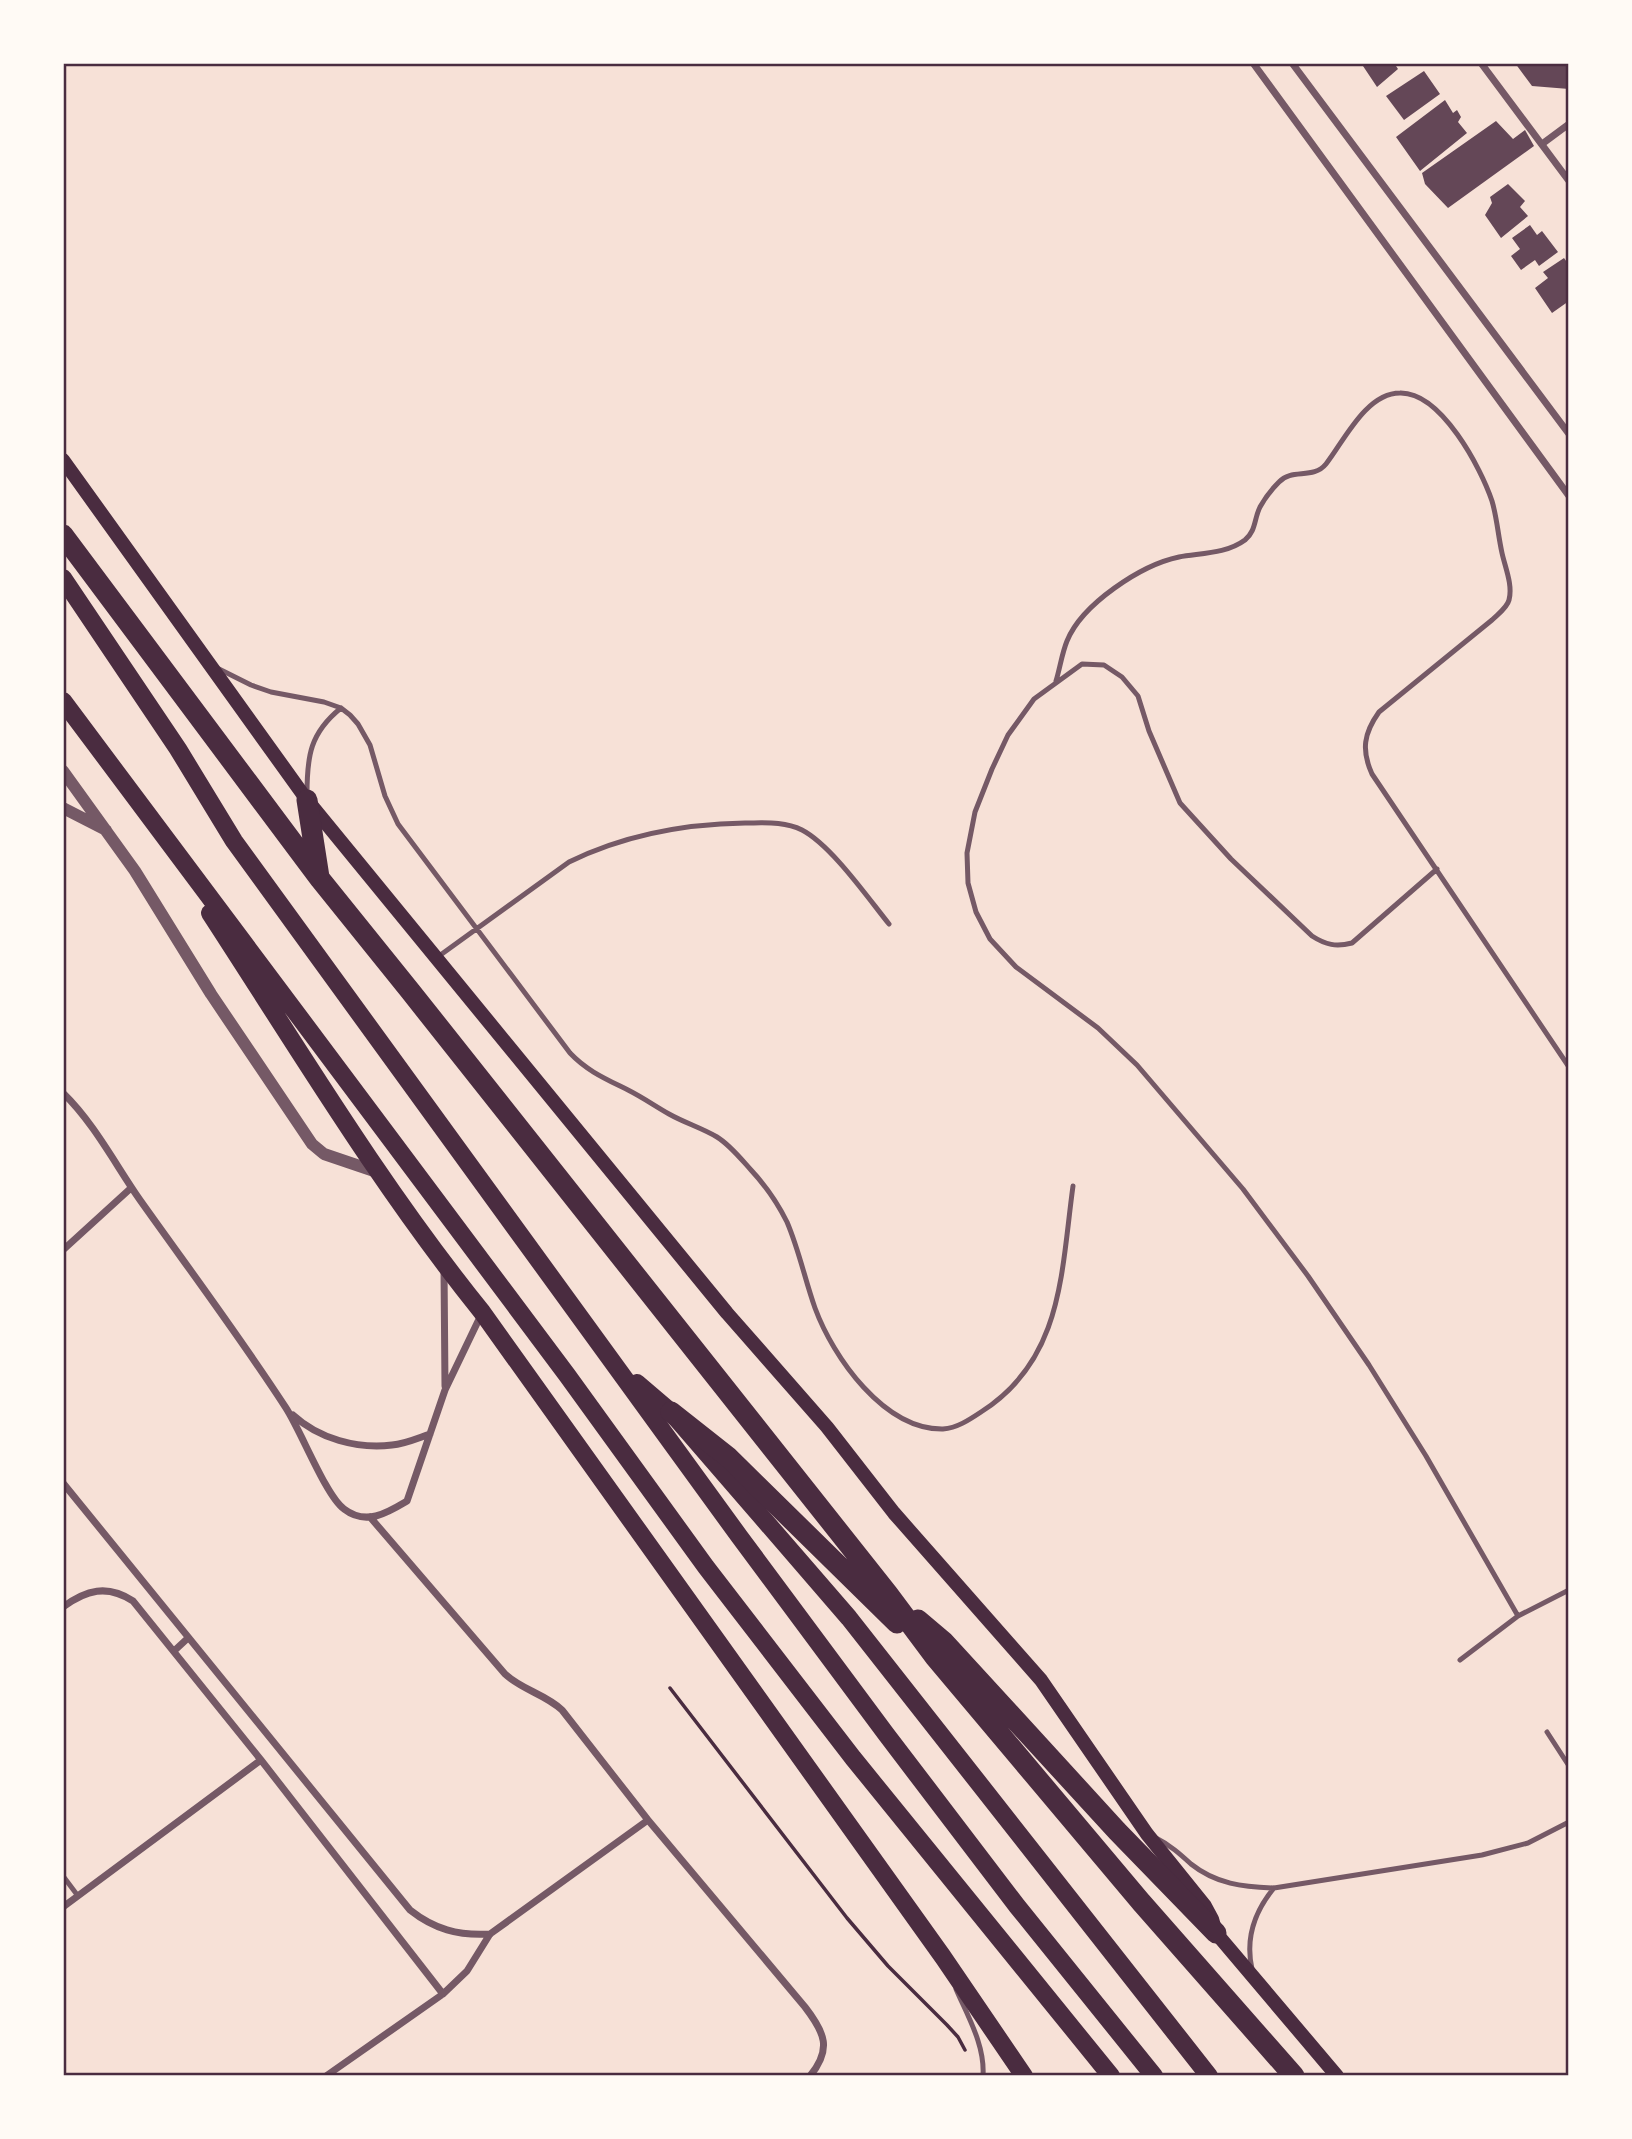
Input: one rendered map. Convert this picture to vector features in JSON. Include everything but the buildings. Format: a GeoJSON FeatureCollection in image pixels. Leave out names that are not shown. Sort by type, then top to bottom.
{"type":"FeatureCollection","features":[{"type":"Feature","properties":{"kind":"highway"},"geometry":{"type":"LineString","coordinates":[[63,535],[320,879],[888,1594],[935,1657],[1141,1902],[1294,2076]]}},
{"type":"Feature","properties":{"kind":"highway"},"geometry":{"type":"LineString","coordinates":[[307,800],[320,879]]}},
{"type":"Feature","properties":{"kind":"highway"},"geometry":{"type":"LineString","coordinates":[[671,1412],[728,1457],[862,1590],[935,1657]]}},
{"type":"Feature","properties":{"kind":"highway"},"geometry":{"type":"LineString","coordinates":[[888,1594],[944,1643],[1117,1831],[1216,1933]]}},
{"type":"Feature","properties":{"kind":"main road"},"geometry":{"type":"LineString","coordinates":[[63,460],[307,800],[727,1313],[834,1435],[894,1513],[1041,1680],[1147,1834],[1205,1906],[1216,1933],[1337,2076]]}},
{"type":"Feature","properties":{"kind":"main road"},"geometry":{"type":"LineString","coordinates":[[63,578],[178,749],[234,841],[614,1363],[894,1745],[1017,1906],[1154,2076]]}},
{"type":"Feature","properties":{"kind":"main road"},"geometry":{"type":"LineString","coordinates":[[63,701],[567,1375],[706,1567],[853,1758],[1111,2076]]}},
{"type":"Feature","properties":{"kind":"main road"},"geometry":{"type":"LineString","coordinates":[[135,799],[380,1173],[943,1957],[1024,2076]]}},
{"type":"Feature","properties":{"kind":"main road"},"geometry":{"type":"LineString","coordinates":[[614,1363],[671,1412],[849,1618],[1209,2076]]}},
{"type":"Feature","properties":{"kind":"street"},"geometry":{"type":"LineString","coordinates":[[1253,63],[1569,496]]}},
{"type":"Feature","properties":{"kind":"street"},"geometry":{"type":"LineString","coordinates":[[1292,63],[1569,434]]}},
{"type":"Feature","properties":{"kind":"street"},"geometry":{"type":"LineString","coordinates":[[1481,63],[1569,181]]}},
{"type":"Feature","properties":{"kind":"street"},"geometry":{"type":"LineString","coordinates":[[1542,144],[1569,124]]}},
{"type":"Feature","properties":{"kind":"street"},"geometry":{"type":"LineString","coordinates":[[63,771],[108,831],[211,994],[312,1144],[335,1159],[380,1173]]}},
{"type":"Feature","properties":{"kind":"street"},"geometry":{"type":"LineString","coordinates":[[63,808],[108,831]]}},
{"type":"Feature","properties":{"kind":"street"},"geometry":{"type":"LineString","coordinates":[[63,1093],[80,1109],[131,1188],[288,1410],[335,1501],[351,1514],[380,1516],[407,1501],[445,1390],[482,1312]]}},
{"type":"Feature","properties":{"kind":"street"},"geometry":{"type":"LineString","coordinates":[[63,1250],[131,1188]]}},
{"type":"Feature","properties":{"kind":"street"},"geometry":{"type":"LineString","coordinates":[[444,1264],[445,1390]]}},
{"type":"Feature","properties":{"kind":"street"},"geometry":{"type":"LineString","coordinates":[[288,1410],[308,1429],[320,1435],[365,1446],[394,1445],[430,1434]]}},
{"type":"Feature","properties":{"kind":"street"},"geometry":{"type":"LineString","coordinates":[[63,1483],[410,1910],[439,1928],[472,1935],[490,1934]]}},
{"type":"Feature","properties":{"kind":"street"},"geometry":{"type":"LineString","coordinates":[[370,1517],[505,1674],[520,1686],[546,1698],[562,1710],[648,1820],[805,2007],[820,2029],[824,2049],[820,2062],[810,2076]]}},
{"type":"Feature","properties":{"kind":"street"},"geometry":{"type":"LineString","coordinates":[[63,1607],[85,1593],[110,1590],[122,1594],[141,1610],[443,1994]]}},
{"type":"Feature","properties":{"kind":"street"},"geometry":{"type":"LineString","coordinates":[[174,1651],[188,1638]]}},
{"type":"Feature","properties":{"kind":"street"},"geometry":{"type":"LineString","coordinates":[[63,1907],[261,1760]]}},
{"type":"Feature","properties":{"kind":"street"},"geometry":{"type":"LineString","coordinates":[[326,2076],[443,1994],[467,1971],[490,1934],[648,1820]]}},
{"type":"Feature","properties":{"kind":"lane"},"geometry":{"type":"LineString","coordinates":[[1056,681],[1068,638],[1089,610],[1111,590],[1154,565],[1177,558],[1215,553],[1238,544],[1252,533],[1259,508],[1281,479],[1287,475],[1308,474],[1320,469],[1362,413],[1374,404],[1400,393],[1418,396],[1444,417],[1479,471],[1499,527],[1509,600],[1503,610],[1379,712],[1369,725],[1364,742],[1365,759],[1372,774],[1569,1068]]}},
{"type":"Feature","properties":{"kind":"lane"},"geometry":{"type":"LineString","coordinates":[[1437,869],[1352,943],[1338,946],[1324,944],[1312,936],[1231,859],[1180,803],[1149,731],[1138,696],[1122,677],[1104,665],[1082,664],[1034,699],[1008,735],[975,812],[967,853],[968,883],[976,912],[990,939],[1016,967],[1097,1028],[1137,1065],[1243,1189],[1308,1276],[1368,1365],[1426,1456],[1518,1616]]}},
{"type":"Feature","properties":{"kind":"lane"},"geometry":{"type":"LineString","coordinates":[[213,667],[271,692],[308,698],[341,708],[358,724],[365,734],[385,796],[398,824],[577,1060],[592,1073],[719,1139],[752,1171],[786,1221],[803,1265],[815,1308],[846,1364],[879,1402],[898,1416],[919,1426],[944,1429],[963,1424],[1008,1392],[1028,1371],[1043,1345],[1054,1311],[1073,1186]]}},
{"type":"Feature","properties":{"kind":"lane"},"geometry":{"type":"LineString","coordinates":[[307,800],[309,753],[321,727],[341,708]]}},
{"type":"Feature","properties":{"kind":"lane"},"geometry":{"type":"LineString","coordinates":[[436,958],[569,862],[591,851],[638,835],[720,823],[783,824],[803,831],[840,866],[889,924]]}},
{"type":"Feature","properties":{"kind":"lane"},"geometry":{"type":"LineString","coordinates":[[1460,1660],[1518,1616],[1569,1590]]}},
{"type":"Feature","properties":{"kind":"lane"},"geometry":{"type":"LineString","coordinates":[[1547,1732],[1569,1766]]}},
{"type":"Feature","properties":{"kind":"lane"},"geometry":{"type":"LineString","coordinates":[[1147,1834],[1173,1847],[1204,1873],[1224,1882],[1247,1887],[1274,1888],[1463,1859],[1528,1843],[1569,1822]]}},
{"type":"Feature","properties":{"kind":"lane"},"geometry":{"type":"LineString","coordinates":[[63,1876],[78,1896]]}},
{"type":"Feature","properties":{"kind":"lane"},"geometry":{"type":"LineString","coordinates":[[1256,1980],[1251,1964],[1251,1931],[1256,1915],[1274,1888]]}},
{"type":"Feature","properties":{"kind":"lane"},"geometry":{"type":"LineString","coordinates":[[943,1957],[981,2047],[983,2076]]}},
{"type":"Feature","properties":{"kind":"path"},"geometry":{"type":"LineString","coordinates":[[670,1688],[826,1892],[888,1966],[953,2031],[964,2046],[967,2056]]}}]}
